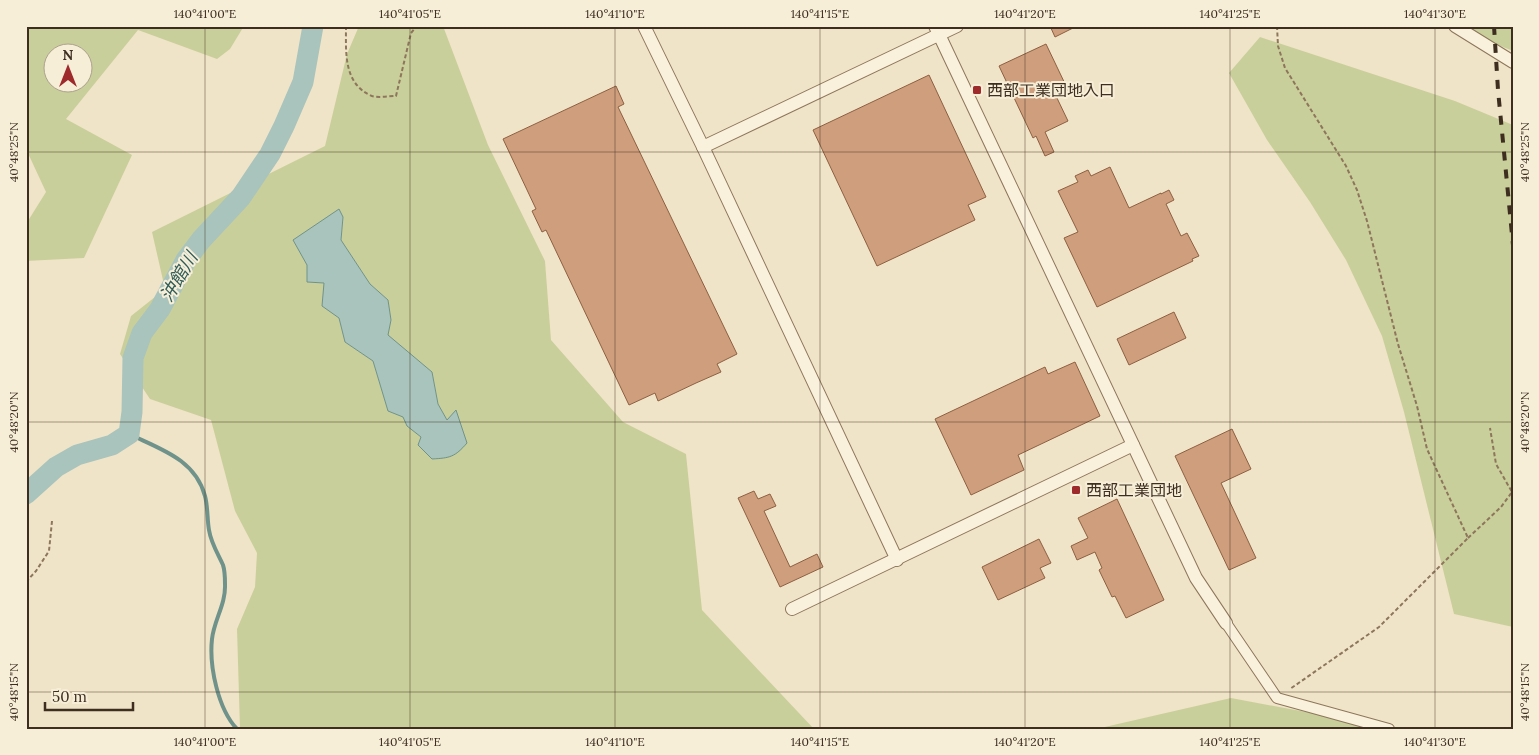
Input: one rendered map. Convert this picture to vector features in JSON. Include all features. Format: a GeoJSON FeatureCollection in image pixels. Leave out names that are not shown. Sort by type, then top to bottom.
{"type":"FeatureCollection","features":[{"type":"Feature","properties":{"kind":"street"},"geometry":{"type":"LineString","coordinates":[[644,26],[703,147],[896,560]]}},
{"type":"Feature","properties":{"kind":"street"},"geometry":{"type":"LineString","coordinates":[[703,147],[937,30],[957,26]]}},
{"type":"Feature","properties":{"kind":"street"},"geometry":{"type":"LineString","coordinates":[[1455,26],[1513,62]]}},
{"type":"Feature","properties":{"kind":"street"},"geometry":{"type":"LineString","coordinates":[[937,30],[1196,578],[1277,698],[1389,729]]}},
{"type":"Feature","properties":{"kind":"street"},"geometry":{"type":"LineString","coordinates":[[792,609],[1133,445]]}},
{"type":"Feature","properties":{"kind":"path"},"geometry":{"type":"LineString","coordinates":[[346,26],[345,58],[354,84],[373,97],[396,96],[411,33],[417,26]]}},
{"type":"Feature","properties":{"kind":"path"},"geometry":{"type":"LineString","coordinates":[[1277,26],[1278,46],[1285,68],[1346,166],[1358,190],[1398,344],[1428,449],[1468,538]]}},
{"type":"Feature","properties":{"kind":"path"},"geometry":{"type":"LineString","coordinates":[[1277,698],[1379,626],[1501,506],[1512,492],[1496,464],[1490,428]]}},
{"type":"Feature","properties":{"kind":"path"},"geometry":{"type":"LineString","coordinates":[[26,582],[49,551],[52,522]]}},
{"type":"Feature","properties":{"kind":"green space"},"geometry":{"type":"Polygon","coordinates":[[[26,26],[244,26],[230,49],[217,59],[138,30],[92,87],[92,42],[42,42],[42,92],[88,92],[66,119],[132,155],[84,258],[26,261],[26,224],[46,192],[26,149],[26,26]]]}},
{"type":"Feature","properties":{"kind":"green space"},"geometry":{"type":"Polygon","coordinates":[[[359,26],[443,26],[488,145],[545,261],[551,340],[623,422],[686,454],[702,610],[814,729],[240,729],[237,629],[255,587],[257,553],[235,511],[211,420],[150,399],[120,354],[131,316],[165,289],[152,232],[325,146],[347,54],[359,26]],[[343,217],[307,265],[308,282],[324,283],[339,318],[345,342],[373,361],[388,411],[403,417],[407,426],[421,437],[432,459],[456,411],[447,420],[438,404],[432,372],[387,335],[391,320],[388,300],[370,284],[341,240],[343,217]]]}},
{"type":"Feature","properties":{"kind":"green space"},"geometry":{"type":"Polygon","coordinates":[[[1456,26],[1513,26],[1513,51],[1459,29],[1456,26]]]}},
{"type":"Feature","properties":{"kind":"green space"},"geometry":{"type":"Polygon","coordinates":[[[1260,37],[1455,101],[1513,125],[1513,627],[1454,614],[1404,412],[1382,336],[1346,260],[1310,202],[1267,140],[1229,73],[1260,37]]]}},
{"type":"Feature","properties":{"kind":"green space"},"geometry":{"type":"Polygon","coordinates":[[[1231,698],[1360,722],[1388,729],[1096,729],[1231,698]]]}},
{"type":"Feature","properties":{"kind":"water"},"geometry":{"type":"Polygon","coordinates":[[[339,209],[343,217],[341,240],[370,284],[388,300],[391,320],[388,335],[432,372],[438,404],[447,420],[456,410],[467,443],[452,456],[432,459],[418,445],[421,437],[407,426],[403,417],[388,411],[373,361],[345,342],[339,318],[322,306],[324,283],[307,282],[307,265],[293,240],[339,209]]]}},
{"type":"Feature","properties":{"kind":"building"},"geometry":{"type":"Polygon","coordinates":[[[1050,26],[1077,26],[1055,37],[1050,26]]]}},
{"type":"Feature","properties":{"kind":"building"},"geometry":{"type":"Polygon","coordinates":[[[1046,44],[1068,90],[1056,96],[1068,121],[1045,132],[1054,152],[1045,156],[1036,136],[1033,138],[999,66],[1046,44]]]}},
{"type":"Feature","properties":{"kind":"building"},"geometry":{"type":"Polygon","coordinates":[[[929,75],[986,197],[968,205],[975,220],[877,266],[813,130],[929,75]]]}},
{"type":"Feature","properties":{"kind":"building"},"geometry":{"type":"Polygon","coordinates":[[[616,86],[624,104],[618,107],[737,354],[717,364],[721,372],[658,401],[655,393],[629,405],[546,230],[542,232],[532,211],[536,209],[503,139],[616,86]]]}},
{"type":"Feature","properties":{"kind":"building"},"geometry":{"type":"Polygon","coordinates":[[[1110,167],[1129,208],[1169,190],[1174,200],[1166,204],[1181,236],[1187,233],[1199,256],[1192,259],[1193,261],[1097,307],[1064,238],[1078,232],[1058,191],[1078,182],[1075,176],[1088,170],[1091,176],[1110,167]]]}},
{"type":"Feature","properties":{"kind":"building"},"geometry":{"type":"Polygon","coordinates":[[[1174,312],[1186,338],[1129,365],[1117,339],[1174,312]]]}},
{"type":"Feature","properties":{"kind":"building"},"geometry":{"type":"Polygon","coordinates":[[[1075,362],[1100,416],[1018,455],[1024,470],[971,495],[935,419],[1045,367],[1048,374],[1075,362]]]}},
{"type":"Feature","properties":{"kind":"building"},"geometry":{"type":"Polygon","coordinates":[[[1232,429],[1251,469],[1221,483],[1256,558],[1229,570],[1175,456],[1232,429]]]}},
{"type":"Feature","properties":{"kind":"building"},"geometry":{"type":"Polygon","coordinates":[[[754,491],[758,499],[770,494],[776,506],[764,511],[790,567],[817,554],[823,567],[780,587],[738,498],[754,491]]]}},
{"type":"Feature","properties":{"kind":"building"},"geometry":{"type":"Polygon","coordinates":[[[1117,499],[1164,600],[1126,618],[1115,596],[1112,597],[1099,570],[1102,568],[1095,552],[1077,560],[1071,546],[1088,538],[1078,518],[1117,499]]]}},
{"type":"Feature","properties":{"kind":"building"},"geometry":{"type":"Polygon","coordinates":[[[1039,539],[1051,563],[1040,568],[1045,578],[998,600],[982,567],[1039,539]]]}},
{"type":"Feature","properties":{"kind":"waterway","name":"沖館川"},"geometry":{"type":"LineString","coordinates":[[26,494],[56,467],[77,455],[112,445],[129,434],[132,412],[133,358],[142,333],[160,309],[186,260],[201,240],[241,197],[270,154],[303,82],[313,26]]}},
{"type":"Feature","properties":{"kind":"waterway"},"geometry":{"type":"LineString","coordinates":[[129,434],[164,450],[185,464],[200,483],[205,496],[210,535],[223,565],[225,577],[224,598],[212,639],[212,662],[220,699],[230,720],[237,729]]}},
{"type":"Feature","properties":{"kind":"railway"},"geometry":{"type":"LineString","coordinates":[[1494,26],[1498,90],[1513,245]]}},
{"type":"Feature","properties":{"kind":"place","name":"西部工業団地入口"},"geometry":{"type":"Point","coordinates":[977,90]}},
{"type":"Feature","properties":{"kind":"place","name":"西部工業団地"},"geometry":{"type":"Point","coordinates":[1076,490]}}]}
